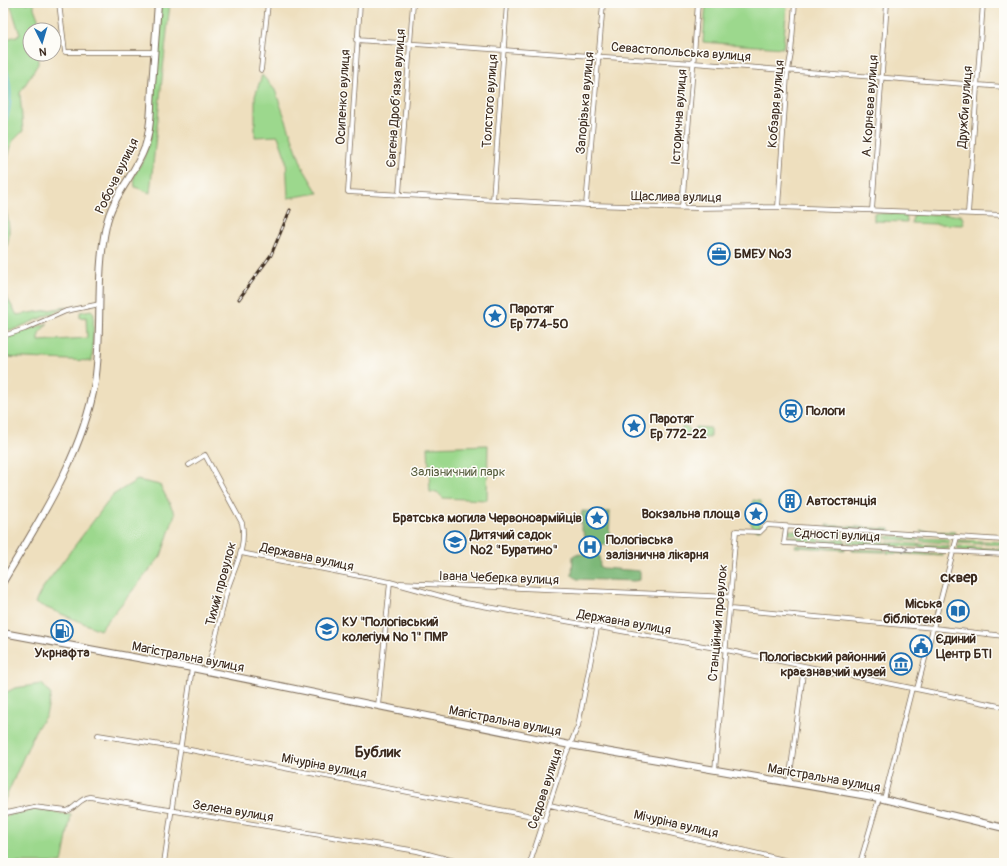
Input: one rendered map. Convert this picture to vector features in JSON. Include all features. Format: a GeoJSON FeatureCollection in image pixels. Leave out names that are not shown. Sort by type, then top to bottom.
{"type":"FeatureCollection","features":[{"type":"Feature","properties":{"kind":"main road","name":"Робоча вулиця"},"geometry":{"type":"LineString","coordinates":[[3,582],[43,516],[65,472],[84,422],[95,382],[102,246],[109,214],[117,195],[138,162],[147,140],[158,3]]}},
{"type":"Feature","properties":{"kind":"main road","name":"Магістральна вулиця"},"geometry":{"type":"LineString","coordinates":[[3,632],[192,668],[570,745],[882,799],[1004,828]]}},
{"type":"Feature","properties":{"kind":"street"},"geometry":{"type":"LineString","coordinates":[[59,3],[65,52],[154,52]]}},
{"type":"Feature","properties":{"kind":"street"},"geometry":{"type":"LineString","coordinates":[[261,70],[268,3]]}},
{"type":"Feature","properties":{"kind":"street","name":"Осипенко вулиця"},"geometry":{"type":"LineString","coordinates":[[348,192],[356,40],[360,3]]}},
{"type":"Feature","properties":{"kind":"street","name":"Євгена Дроб’язка вулиця"},"geometry":{"type":"LineString","coordinates":[[399,194],[413,3]]}},
{"type":"Feature","properties":{"kind":"street","name":"Толстого вулиця"},"geometry":{"type":"LineString","coordinates":[[493,200],[507,3]]}},
{"type":"Feature","properties":{"kind":"street","name":"Запорізька вулиця"},"geometry":{"type":"LineString","coordinates":[[586,205],[603,3]]}},
{"type":"Feature","properties":{"kind":"street","name":"Історична вулиця"},"geometry":{"type":"LineString","coordinates":[[682,208],[698,3]]}},
{"type":"Feature","properties":{"kind":"street","name":"Кобзаря вулиця"},"geometry":{"type":"LineString","coordinates":[[778,207],[788,70],[791,54],[795,3]]}},
{"type":"Feature","properties":{"kind":"street","name":"А. Корнєва вулиця"},"geometry":{"type":"LineString","coordinates":[[872,210],[887,3]]}},
{"type":"Feature","properties":{"kind":"street","name":"Дружби вулиця"},"geometry":{"type":"LineString","coordinates":[[968,213],[982,3]]}},
{"type":"Feature","properties":{"kind":"street","name":"Севастопольська вулиця"},"geometry":{"type":"LineString","coordinates":[[356,40],[599,56],[1004,87]]}},
{"type":"Feature","properties":{"kind":"street","name":"Щаслива вулиця"},"geometry":{"type":"LineString","coordinates":[[348,192],[586,205],[682,208],[778,207],[1004,214]]}},
{"type":"Feature","properties":{"kind":"street"},"geometry":{"type":"LineString","coordinates":[[3,336],[25,329],[66,311],[100,304]]}},
{"type":"Feature","properties":{"kind":"street","name":"Тихий провулок"},"geometry":{"type":"LineString","coordinates":[[189,465],[205,456],[242,523],[244,540],[241,553],[226,594],[207,672]]}},
{"type":"Feature","properties":{"kind":"street","name":"Станційний провулок"},"geometry":{"type":"LineString","coordinates":[[715,770],[736,531],[760,532],[767,526],[786,527]]}},
{"type":"Feature","properties":{"kind":"street","name":"Єдності вулиця"},"geometry":{"type":"LineString","coordinates":[[1004,540],[786,527],[784,543],[1004,554]]}},
{"type":"Feature","properties":{"kind":"street"},"geometry":{"type":"LineString","coordinates":[[860,863],[882,799],[934,628],[957,537]]}},
{"type":"Feature","properties":{"kind":"street","name":"Державна вулиця"},"geometry":{"type":"LineString","coordinates":[[241,553],[390,582],[460,602],[597,628],[726,650],[1004,706]]}},
{"type":"Feature","properties":{"kind":"street"},"geometry":{"type":"LineString","coordinates":[[378,706],[390,582]]}},
{"type":"Feature","properties":{"kind":"street","name":"Івана Чеберка вулиця"},"geometry":{"type":"LineString","coordinates":[[390,582],[731,597]]}},
{"type":"Feature","properties":{"kind":"street"},"geometry":{"type":"LineString","coordinates":[[730,609],[1004,636]]}},
{"type":"Feature","properties":{"kind":"street","name":"Сєдова вулиця"},"geometry":{"type":"LineString","coordinates":[[530,863],[570,745],[578,726],[597,628]]}},
{"type":"Feature","properties":{"kind":"street"},"geometry":{"type":"LineString","coordinates":[[789,783],[804,666]]}},
{"type":"Feature","properties":{"kind":"street"},"geometry":{"type":"LineString","coordinates":[[164,863],[170,811],[192,668]]}},
{"type":"Feature","properties":{"kind":"street","name":"Мічуріна вулиця"},"geometry":{"type":"LineString","coordinates":[[98,735],[180,748],[527,816],[545,821]]}},
{"type":"Feature","properties":{"kind":"street","name":"Зелена вулиця"},"geometry":{"type":"LineString","coordinates":[[6,813],[34,807],[67,811],[72,809],[80,800],[90,797],[409,850],[462,863]]}},
{"type":"Feature","properties":{"kind":"street","name":"Мічуріна вулиця"},"geometry":{"type":"LineString","coordinates":[[550,805],[796,863]]}},
{"type":"Feature","properties":{"kind":"green space"},"geometry":{"type":"Polygon","coordinates":[[[10,3],[34,3],[34,8],[39,22],[22,22],[22,62],[38,62],[38,64],[20,93],[23,131],[12,142],[3,179],[3,40],[20,35],[10,3]]]}},
{"type":"Feature","properties":{"kind":"green space"},"geometry":{"type":"Polygon","coordinates":[[[160,3],[170,3],[150,193],[135,187],[134,176],[143,160],[151,137],[160,3]]]}},
{"type":"Feature","properties":{"kind":"green space"},"geometry":{"type":"Polygon","coordinates":[[[706,3],[787,3],[783,48],[703,42],[706,3]]]}},
{"type":"Feature","properties":{"kind":"green space"},"geometry":{"type":"Polygon","coordinates":[[[262,75],[275,90],[303,168],[318,193],[288,198],[286,159],[278,136],[255,137],[255,96],[262,75]]]}},
{"type":"Feature","properties":{"kind":"green space"},"geometry":{"type":"Polygon","coordinates":[[[3,200],[9,236],[3,259],[3,200]]]}},
{"type":"Feature","properties":{"kind":"green space"},"geometry":{"type":"Polygon","coordinates":[[[874,213],[906,214],[907,222],[874,221],[874,213]]]}},
{"type":"Feature","properties":{"kind":"green space"},"geometry":{"type":"Polygon","coordinates":[[[914,214],[961,215],[963,225],[911,223],[914,214]]]}},
{"type":"Feature","properties":{"kind":"green space"},"geometry":{"type":"Polygon","coordinates":[[[3,291],[17,315],[67,307],[15,329],[3,331],[3,291]]]}},
{"type":"Feature","properties":{"kind":"green space"},"geometry":{"type":"Polygon","coordinates":[[[91,310],[94,313],[92,361],[3,357],[3,339],[48,323],[39,333],[39,341],[87,338],[86,317],[80,318],[80,312],[91,310]]]}},
{"type":"Feature","properties":{"kind":"green space"},"geometry":{"type":"Polygon","coordinates":[[[685,426],[690,431],[685,436],[680,431],[685,426]]]}},
{"type":"Feature","properties":{"kind":"green space"},"geometry":{"type":"Polygon","coordinates":[[[695,427],[710,428],[710,438],[694,437],[695,427]]]}},
{"type":"Feature","properties":{"kind":"green space","name":"Залізничний парк"},"geometry":{"type":"Polygon","coordinates":[[[488,445],[487,500],[443,498],[437,492],[430,492],[428,447],[488,445]]]}},
{"type":"Feature","properties":{"kind":"green space"},"geometry":{"type":"Polygon","coordinates":[[[137,480],[160,485],[175,514],[161,556],[100,630],[35,603],[42,589],[113,495],[137,480]]]}},
{"type":"Feature","properties":{"kind":"green space"},"geometry":{"type":"Polygon","coordinates":[[[753,500],[761,501],[760,530],[756,530],[751,524],[753,500]]]}},
{"type":"Feature","properties":{"kind":"green space"},"geometry":{"type":"Polygon","coordinates":[[[582,511],[610,512],[609,545],[589,544],[581,528],[582,511]]]}},
{"type":"Feature","properties":{"kind":"green space"},"geometry":{"type":"Polygon","coordinates":[[[826,525],[890,529],[890,531],[826,527],[826,525]]]}},
{"type":"Feature","properties":{"kind":"green space"},"geometry":{"type":"Polygon","coordinates":[[[789,530],[820,532],[820,535],[789,534],[789,530]]]}},
{"type":"Feature","properties":{"kind":"green space"},"geometry":{"type":"Polygon","coordinates":[[[920,531],[955,532],[954,534],[920,531]]]}},
{"type":"Feature","properties":{"kind":"green space"},"geometry":{"type":"Polygon","coordinates":[[[822,532],[846,534],[846,537],[822,535],[822,532]]]}},
{"type":"Feature","properties":{"kind":"green space"},"geometry":{"type":"Polygon","coordinates":[[[848,534],[886,536],[885,539],[848,537],[848,534]]]}},
{"type":"Feature","properties":{"kind":"green space"},"geometry":{"type":"Polygon","coordinates":[[[888,536],[918,538],[918,541],[887,539],[888,536]]]}},
{"type":"Feature","properties":{"kind":"green space"},"geometry":{"type":"Polygon","coordinates":[[[789,537],[819,538],[819,542],[788,540],[789,537]]]}},
{"type":"Feature","properties":{"kind":"green space"},"geometry":{"type":"Polygon","coordinates":[[[920,538],[949,539],[949,543],[920,541],[920,538]]]}},
{"type":"Feature","properties":{"kind":"green space"},"geometry":{"type":"Polygon","coordinates":[[[822,539],[845,540],[845,543],[821,542],[822,539]]]}},
{"type":"Feature","properties":{"kind":"green space"},"geometry":{"type":"Polygon","coordinates":[[[848,540],[885,542],[885,546],[848,543],[848,540]]]}},
{"type":"Feature","properties":{"kind":"green space"},"geometry":{"type":"Polygon","coordinates":[[[958,540],[982,541],[982,544],[958,543],[958,540]]]}},
{"type":"Feature","properties":{"kind":"green space"},"geometry":{"type":"Polygon","coordinates":[[[984,541],[1004,542],[1004,545],[984,544],[984,541]]]}},
{"type":"Feature","properties":{"kind":"green space"},"geometry":{"type":"Polygon","coordinates":[[[887,542],[918,544],[918,547],[887,546],[887,542]]]}},
{"type":"Feature","properties":{"kind":"green space"},"geometry":{"type":"Polygon","coordinates":[[[919,544],[949,546],[949,549],[919,547],[919,544]]]}},
{"type":"Feature","properties":{"kind":"green space"},"geometry":{"type":"Polygon","coordinates":[[[796,545],[845,548],[845,550],[795,547],[796,545]]]}},
{"type":"Feature","properties":{"kind":"green space"},"geometry":{"type":"Polygon","coordinates":[[[958,546],[982,548],[981,551],[958,550],[958,546]]]}},
{"type":"Feature","properties":{"kind":"green space"},"geometry":{"type":"Polygon","coordinates":[[[983,548],[1004,549],[1004,552],[983,551],[983,548]]]}},
{"type":"Feature","properties":{"kind":"green space"},"geometry":{"type":"Polygon","coordinates":[[[852,549],[885,550],[885,552],[852,551],[852,549]]]}},
{"type":"Feature","properties":{"kind":"green space"},"geometry":{"type":"Polygon","coordinates":[[[887,550],[943,554],[943,556],[887,553],[887,550]]]}},
{"type":"Feature","properties":{"kind":"green space"},"geometry":{"type":"Polygon","coordinates":[[[576,554],[599,555],[600,567],[603,568],[640,571],[640,580],[577,579],[572,575],[573,556],[576,554]]]}},
{"type":"Feature","properties":{"kind":"green space"},"geometry":{"type":"Polygon","coordinates":[[[42,684],[51,695],[46,715],[35,731],[3,804],[3,694],[15,688],[42,684]]]}},
{"type":"Feature","properties":{"kind":"green space"},"geometry":{"type":"Polygon","coordinates":[[[34,809],[71,815],[62,863],[3,863],[3,814],[5,816],[34,809]]]}},
{"type":"Feature","properties":{"kind":"waterway"},"geometry":{"type":"LineString","coordinates":[[3,56],[10,83],[9,110],[3,128]]}},
{"type":"Feature","properties":{"kind":"railway"},"geometry":{"type":"LineString","coordinates":[[239,299],[271,255],[290,210]]}},
{"type":"Feature","properties":{"kind":"place","name":"БМЕУ №3"},"geometry":{"type":"Point","coordinates":[719,254]}},
{"type":"Feature","properties":{"kind":"place","name":"Паротяг Ер 774-50"},"geometry":{"type":"Point","coordinates":[495,316]}},
{"type":"Feature","properties":{"kind":"place","name":"Пологи"},"geometry":{"type":"Point","coordinates":[791,411]}},
{"type":"Feature","properties":{"kind":"place","name":"Паротяг Ер 772-22"},"geometry":{"type":"Point","coordinates":[634,426]}},
{"type":"Feature","properties":{"kind":"place","name":"Автостанція"},"geometry":{"type":"Point","coordinates":[790,501]}},
{"type":"Feature","properties":{"kind":"place","name":"Вокзальна площа"},"geometry":{"type":"Point","coordinates":[756,514]}},
{"type":"Feature","properties":{"kind":"place","name":"Братська могила Червоноармійців"},"geometry":{"type":"Point","coordinates":[597,518]}},
{"type":"Feature","properties":{"kind":"place","name":"Дитячий садок №2 \"Буратино\""},"geometry":{"type":"Point","coordinates":[455,542]}},
{"type":"Feature","properties":{"kind":"place","name":"Пологівська залізнична лікарня"},"geometry":{"type":"Point","coordinates":[590,547]}},
{"type":"Feature","properties":{"kind":"place","name":"Міська бібліотека"},"geometry":{"type":"Point","coordinates":[958,611]}},
{"type":"Feature","properties":{"kind":"place","name":"КУ \"Пологівський колегіум № 1\" ПМР"},"geometry":{"type":"Point","coordinates":[327,629]}},
{"type":"Feature","properties":{"kind":"place","name":"Укрнафта"},"geometry":{"type":"Point","coordinates":[62,631]}},
{"type":"Feature","properties":{"kind":"place","name":"Єдиний Центр БТІ"},"geometry":{"type":"Point","coordinates":[921,646]}},
{"type":"Feature","properties":{"kind":"place","name":"Пологівський районний краєзнавчий музей"},"geometry":{"type":"Point","coordinates":[901,664]}},
{"type":"Feature","properties":{"kind":"district","name":"сквер"},"geometry":{"type":"Point","coordinates":[959,577]}},
{"type":"Feature","properties":{"kind":"district","name":"Бублик"},"geometry":{"type":"Point","coordinates":[378,752]}}]}
